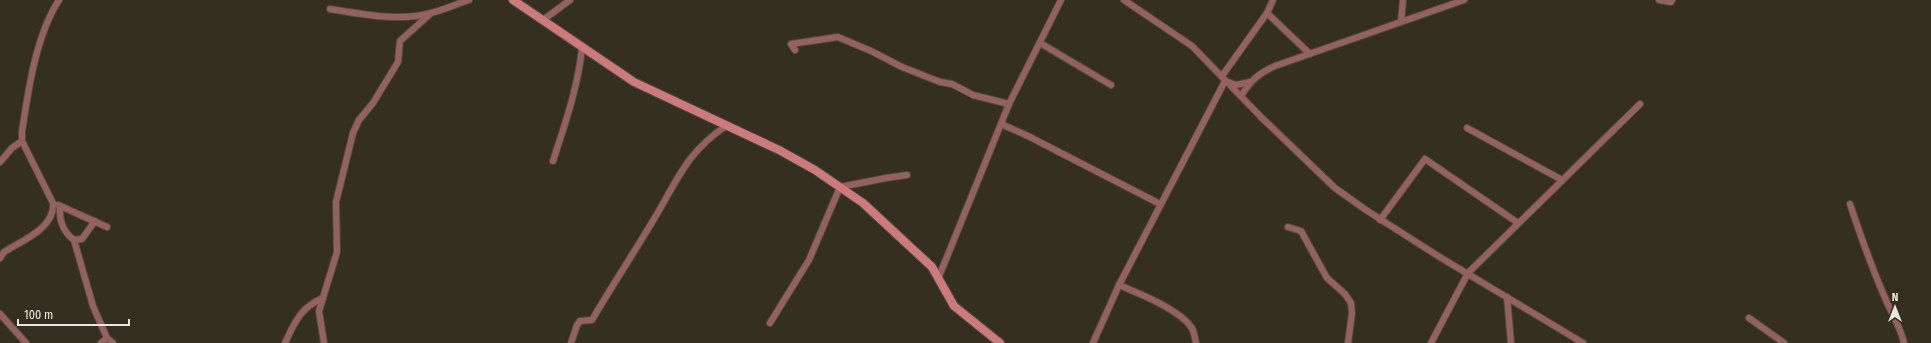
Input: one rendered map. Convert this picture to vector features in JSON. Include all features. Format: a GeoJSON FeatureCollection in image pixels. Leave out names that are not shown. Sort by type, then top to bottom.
{"type":"FeatureCollection","features":[{"type":"Feature","properties":{"kind":"main road"},"geometry":{"type":"LineString","coordinates":[[513,0],[634,82],[779,150],[815,170],[840,187],[880,217],[932,267],[954,306],[1000,343]]}},
{"type":"Feature","properties":{"kind":"street"},"geometry":{"type":"LineString","coordinates":[[0,258],[2,253],[44,226],[51,218],[54,211],[53,203],[22,140],[25,107],[38,50],[59,0]]}},
{"type":"Feature","properties":{"kind":"street"},"geometry":{"type":"LineString","coordinates":[[330,9],[383,17],[404,17],[430,14],[469,0]]}},
{"type":"Feature","properties":{"kind":"street"},"geometry":{"type":"LineString","coordinates":[[543,20],[570,0]]}},
{"type":"Feature","properties":{"kind":"street"},"geometry":{"type":"LineString","coordinates":[[938,279],[1009,104],[1061,0]]}},
{"type":"Feature","properties":{"kind":"street"},"geometry":{"type":"LineString","coordinates":[[1124,0],[1192,46],[1306,161],[1335,188],[1380,220],[1583,343]]}},
{"type":"Feature","properties":{"kind":"street"},"geometry":{"type":"LineString","coordinates":[[1093,343],[1160,204],[1224,78],[1267,13],[1273,0]]}},
{"type":"Feature","properties":{"kind":"street"},"geometry":{"type":"LineString","coordinates":[[1401,22],[1403,0]]}},
{"type":"Feature","properties":{"kind":"street"},"geometry":{"type":"LineString","coordinates":[[1224,78],[1236,85],[1250,82],[1269,69],[1464,0]]}},
{"type":"Feature","properties":{"kind":"street"},"geometry":{"type":"LineString","coordinates":[[1659,0],[1671,2],[1672,0]]}},
{"type":"Feature","properties":{"kind":"street"},"geometry":{"type":"LineString","coordinates":[[1267,13],[1310,54]]}},
{"type":"Feature","properties":{"kind":"street"},"geometry":{"type":"LineString","coordinates":[[324,343],[319,310],[337,252],[336,202],[353,133],[359,120],[372,103],[398,62],[400,41],[430,14]]}},
{"type":"Feature","properties":{"kind":"street"},"geometry":{"type":"LineString","coordinates":[[795,50],[791,44],[838,37],[871,51],[902,67],[940,82],[952,84],[982,98],[1009,104]]}},
{"type":"Feature","properties":{"kind":"street"},"geometry":{"type":"LineString","coordinates":[[1040,43],[1111,85]]}},
{"type":"Feature","properties":{"kind":"street"},"geometry":{"type":"LineString","coordinates":[[553,161],[573,100],[580,73],[582,48]]}},
{"type":"Feature","properties":{"kind":"street"},"geometry":{"type":"LineString","coordinates":[[1241,96],[1250,82]]}},
{"type":"Feature","properties":{"kind":"street"},"geometry":{"type":"LineString","coordinates":[[1431,343],[1468,273],[1640,104]]}},
{"type":"Feature","properties":{"kind":"street"},"geometry":{"type":"LineString","coordinates":[[1001,124],[1028,136],[1160,204]]}},
{"type":"Feature","properties":{"kind":"street"},"geometry":{"type":"LineString","coordinates":[[571,343],[577,325],[580,321],[592,320],[665,201],[688,160],[704,143],[726,126]]}},
{"type":"Feature","properties":{"kind":"street"},"geometry":{"type":"LineString","coordinates":[[1467,128],[1562,180]]}},
{"type":"Feature","properties":{"kind":"street"},"geometry":{"type":"LineString","coordinates":[[0,162],[12,148],[22,140]]}},
{"type":"Feature","properties":{"kind":"street"},"geometry":{"type":"LineString","coordinates":[[1380,220],[1425,159],[1518,223]]}},
{"type":"Feature","properties":{"kind":"street"},"geometry":{"type":"LineString","coordinates":[[770,322],[809,260],[840,187],[907,175]]}},
{"type":"Feature","properties":{"kind":"street"},"geometry":{"type":"LineString","coordinates":[[53,203],[107,227]]}},
{"type":"Feature","properties":{"kind":"street"},"geometry":{"type":"LineString","coordinates":[[1850,204],[1864,245],[1886,301],[1902,334],[1904,343]]}},
{"type":"Feature","properties":{"kind":"street"},"geometry":{"type":"LineString","coordinates":[[60,206],[60,220],[65,230],[74,240],[93,306],[108,338],[112,343]]}},
{"type":"Feature","properties":{"kind":"street"},"geometry":{"type":"LineString","coordinates":[[74,240],[82,239],[95,222]]}},
{"type":"Feature","properties":{"kind":"street"},"geometry":{"type":"LineString","coordinates":[[1288,227],[1301,231],[1327,278],[1345,294],[1351,303],[1352,313],[1348,343]]}},
{"type":"Feature","properties":{"kind":"street"},"geometry":{"type":"LineString","coordinates":[[1120,285],[1162,306],[1181,318],[1191,327],[1196,343]]}},
{"type":"Feature","properties":{"kind":"street"},"geometry":{"type":"LineString","coordinates":[[1507,296],[1511,343]]}},
{"type":"Feature","properties":{"kind":"street"},"geometry":{"type":"LineString","coordinates":[[285,343],[300,314],[310,303],[323,298]]}},
{"type":"Feature","properties":{"kind":"street"},"geometry":{"type":"LineString","coordinates":[[0,314],[26,343]]}},
{"type":"Feature","properties":{"kind":"street"},"geometry":{"type":"LineString","coordinates":[[1749,318],[1784,343]]}},
{"type":"Feature","properties":{"kind":"street"},"geometry":{"type":"LineString","coordinates":[[101,343],[108,338]]}}]}
